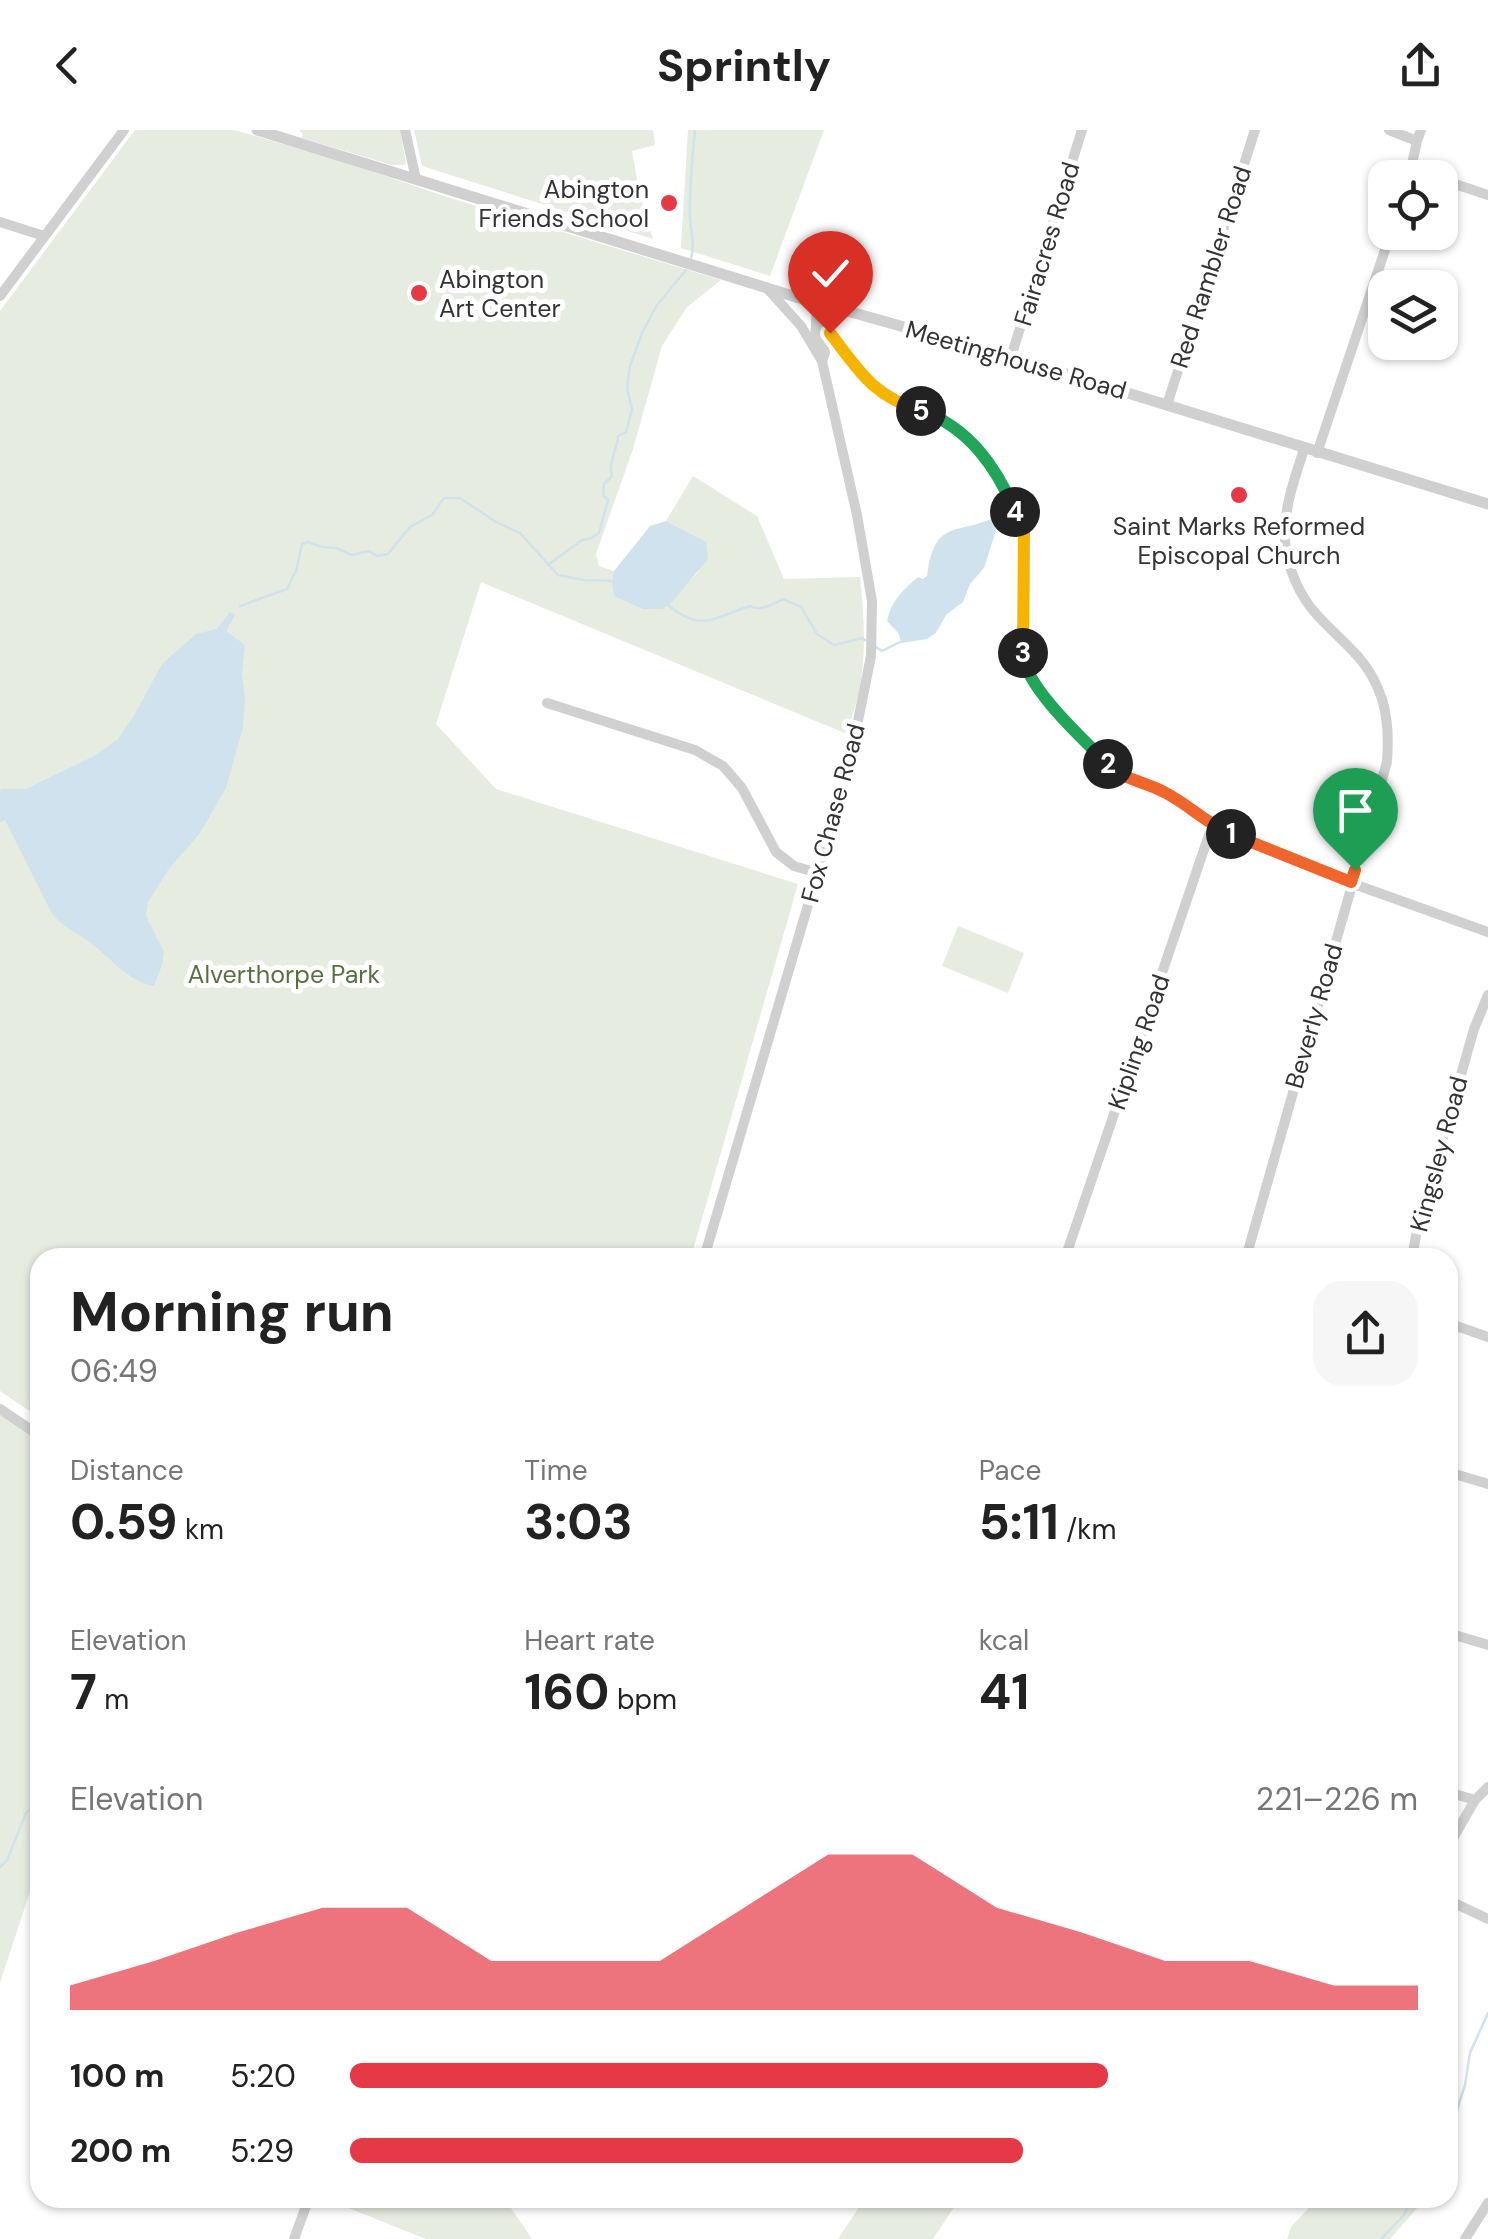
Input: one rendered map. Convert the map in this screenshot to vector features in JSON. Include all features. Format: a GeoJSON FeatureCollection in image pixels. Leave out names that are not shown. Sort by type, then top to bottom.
{"type":"FeatureCollection","features":[{"type":"Feature","properties":{"kind":"street"},"geometry":{"type":"LineString","coordinates":[[0,296],[124,130]]}},
{"type":"Feature","properties":{"kind":"street","name":"Meetinghouse Road"},"geometry":{"type":"LineString","coordinates":[[257,130],[821,305],[1012,357],[1488,504]]}},
{"type":"Feature","properties":{"kind":"street"},"geometry":{"type":"LineString","coordinates":[[405,130],[416,179]]}},
{"type":"Feature","properties":{"kind":"street","name":"Fairacres Road"},"geometry":{"type":"LineString","coordinates":[[1012,357],[1082,130]]}},
{"type":"Feature","properties":{"kind":"street","name":"Red Rambler Road"},"geometry":{"type":"LineString","coordinates":[[1168,404],[1254,130]]}},
{"type":"Feature","properties":{"kind":"street"},"geometry":{"type":"LineString","coordinates":[[1389,130],[1419,136]]}},
{"type":"Feature","properties":{"kind":"street"},"geometry":{"type":"LineString","coordinates":[[1458,185],[1488,195]]}},
{"type":"Feature","properties":{"kind":"street"},"geometry":{"type":"LineString","coordinates":[[0,222],[44,236]]}},
{"type":"Feature","properties":{"kind":"street","name":"Beverly Road"},"geometry":{"type":"LineString","coordinates":[[1249,1248],[1387,762],[1388,722],[1374,680],[1345,642],[1316,615],[1298,588],[1285,540],[1286,519],[1384,250]]}},
{"type":"Feature","properties":{"kind":"street","name":"Fox Chase Road"},"geometry":{"type":"LineString","coordinates":[[766,286],[816,348]]}},
{"type":"Feature","properties":{"kind":"street","name":"Fox Chase Road"},"geometry":{"type":"LineString","coordinates":[[821,305],[822,361]]}},
{"type":"Feature","properties":{"kind":"street","name":"Fox Chase Road"},"geometry":{"type":"LineString","coordinates":[[707,1248],[855,741],[872,656],[872,600],[841,436],[822,361],[817,355],[814,334],[821,305]]}},
{"type":"Feature","properties":{"kind":"street"},"geometry":{"type":"LineString","coordinates":[[822,322],[876,388],[897,403],[929,413],[953,427],[983,454],[1008,494],[1024,533],[1023,664],[1046,700],[1115,772],[1165,792],[1212,826],[1488,932]]}},
{"type":"Feature","properties":{"kind":"street"},"geometry":{"type":"LineString","coordinates":[[547,703],[694,750],[723,766],[742,788],[776,852],[794,866],[818,873]]}},
{"type":"Feature","properties":{"kind":"street","name":"Kipling Road"},"geometry":{"type":"LineString","coordinates":[[1068,1248],[1212,826]]}},
{"type":"Feature","properties":{"kind":"street","name":"Kingsley Road"},"geometry":{"type":"LineString","coordinates":[[1414,1248],[1474,1028],[1488,995]]}},
{"type":"Feature","properties":{"kind":"street"},"geometry":{"type":"LineString","coordinates":[[1458,1326],[1488,1337]]}},
{"type":"Feature","properties":{"kind":"street"},"geometry":{"type":"LineString","coordinates":[[0,1409],[30,1429]]}},
{"type":"Feature","properties":{"kind":"street"},"geometry":{"type":"LineString","coordinates":[[1458,1475],[1488,1484]]}},
{"type":"Feature","properties":{"kind":"street"},"geometry":{"type":"LineString","coordinates":[[1458,1636],[1488,1645]]}},
{"type":"Feature","properties":{"kind":"street"},"geometry":{"type":"LineString","coordinates":[[1458,1830],[1475,1800],[1488,1787]]}},
{"type":"Feature","properties":{"kind":"street"},"geometry":{"type":"LineString","coordinates":[[1458,1795],[1475,1800]]}},
{"type":"Feature","properties":{"kind":"street"},"geometry":{"type":"LineString","coordinates":[[1458,1905],[1488,1919]]}},
{"type":"Feature","properties":{"kind":"street"},"geometry":{"type":"LineString","coordinates":[[1465,2239],[1488,2203]]}},
{"type":"Feature","properties":{"kind":"street"},"geometry":{"type":"LineString","coordinates":[[294,2239],[305,2208]]}},
{"type":"Feature","properties":{"kind":"green space","name":"Alverthorpe Park"},"geometry":{"type":"Polygon","coordinates":[[[135,130],[234,130],[721,280],[687,307],[662,346],[633,449],[596,554],[599,566],[614,571],[612,581],[663,609],[698,572],[705,542],[666,521],[693,476],[757,516],[784,579],[860,577],[863,667],[847,734],[481,582],[436,724],[496,789],[798,884],[694,1248],[30,1248],[30,1411],[0,1391],[0,311],[135,130]]]}},
{"type":"Feature","properties":{"kind":"green space"},"geometry":{"type":"Polygon","coordinates":[[[299,130],[400,130],[406,163],[392,165],[302,138],[299,130]]]}},
{"type":"Feature","properties":{"kind":"green space"},"geometry":{"type":"Polygon","coordinates":[[[414,130],[653,130],[655,145],[632,151],[653,239],[422,166],[414,130]]]}},
{"type":"Feature","properties":{"kind":"green space"},"geometry":{"type":"Polygon","coordinates":[[[688,130],[824,130],[770,276],[681,248],[688,130]]]}},
{"type":"Feature","properties":{"kind":"green space"},"geometry":{"type":"Polygon","coordinates":[[[958,926],[1024,953],[1008,993],[942,966],[958,926]]]}},
{"type":"Feature","properties":{"kind":"green space"},"geometry":{"type":"Polygon","coordinates":[[[0,1414],[30,1435],[30,1892],[0,1983],[0,1414]]]}},
{"type":"Feature","properties":{"kind":"green space"},"geometry":{"type":"Polygon","coordinates":[[[348,2208],[511,2208],[532,2239],[426,2239],[348,2208]]]}},
{"type":"Feature","properties":{"kind":"green space"},"geometry":{"type":"Polygon","coordinates":[[[858,2208],[953,2208],[933,2239],[838,2239],[858,2208]]]}},
{"type":"Feature","properties":{"kind":"green space"},"geometry":{"type":"Polygon","coordinates":[[[1309,2208],[1417,2208],[1390,2239],[1287,2239],[1291,2227],[1309,2208]]]}},
{"type":"Feature","properties":{"kind":"water"},"geometry":{"type":"Polygon","coordinates":[[[1004,504],[1006,508],[984,568],[970,584],[963,602],[946,615],[936,633],[927,639],[901,643],[899,634],[887,621],[889,614],[907,587],[918,577],[927,576],[942,536],[995,517],[1004,504]]]}},
{"type":"Feature","properties":{"kind":"water"},"geometry":{"type":"Polygon","coordinates":[[[666,521],[706,542],[708,559],[663,609],[643,609],[614,596],[614,571],[650,526],[666,521]]]}},
{"type":"Feature","properties":{"kind":"water"},"geometry":{"type":"Polygon","coordinates":[[[230,612],[235,615],[226,631],[245,645],[243,727],[226,788],[200,833],[168,870],[148,902],[146,916],[164,952],[154,986],[126,973],[51,912],[5,820],[0,822],[0,792],[26,789],[96,755],[118,739],[162,664],[196,634],[217,629],[230,612]]]}},
{"type":"Feature","properties":{"kind":"waterway"},"geometry":{"type":"LineString","coordinates":[[691,258],[695,130]]}},
{"type":"Feature","properties":{"kind":"waterway"},"geometry":{"type":"LineString","coordinates":[[548,565],[582,540],[599,533],[608,500],[603,495],[604,484],[612,476],[618,436],[626,432],[632,409],[627,388],[630,366],[657,305],[686,270]]}},
{"type":"Feature","properties":{"kind":"waterway"},"geometry":{"type":"LineString","coordinates":[[240,606],[287,589],[302,544],[336,548],[352,555],[369,551],[377,556],[388,554],[410,527],[432,515],[444,498],[460,498],[520,533],[558,575],[612,581]]}},
{"type":"Feature","properties":{"kind":"waterway"},"geometry":{"type":"LineString","coordinates":[[668,605],[688,618],[705,621],[750,606],[766,607],[783,599],[801,607],[817,634],[834,645],[865,640]]}},
{"type":"Feature","properties":{"kind":"waterway"},"geometry":{"type":"LineString","coordinates":[[876,647],[882,651],[900,642]]}},
{"type":"Feature","properties":{"kind":"waterway"},"geometry":{"type":"LineString","coordinates":[[0,1867],[30,1810]]}},
{"type":"Feature","properties":{"kind":"waterway"},"geometry":{"type":"LineString","coordinates":[[1458,2107],[1470,2053],[1488,2013]]}},
{"type":"Feature","properties":{"kind":"waterway"},"geometry":{"type":"LineString","coordinates":[[1381,2239],[1407,2208]]}},
{"type":"Feature","properties":{"kind":"place","name":"Abington Friends School"},"geometry":{"type":"Point","coordinates":[669,203]}},
{"type":"Feature","properties":{"kind":"place","name":"Abington Art Center"},"geometry":{"type":"Point","coordinates":[419,293]}},
{"type":"Feature","properties":{"kind":"place","name":"Saint Marks Reformed Episcopal Church"},"geometry":{"type":"Point","coordinates":[1239,495]}},
{"type":"Feature","properties":{"kind":"route"},"geometry":{"type":"LineString","coordinates":[[830,333],[876,388],[897,403],[929,413],[953,427],[983,454],[1008,494],[1024,533],[1023,664],[1046,700],[1115,772],[1165,792],[1212,826],[1351,882],[1355,870]]}}]}
